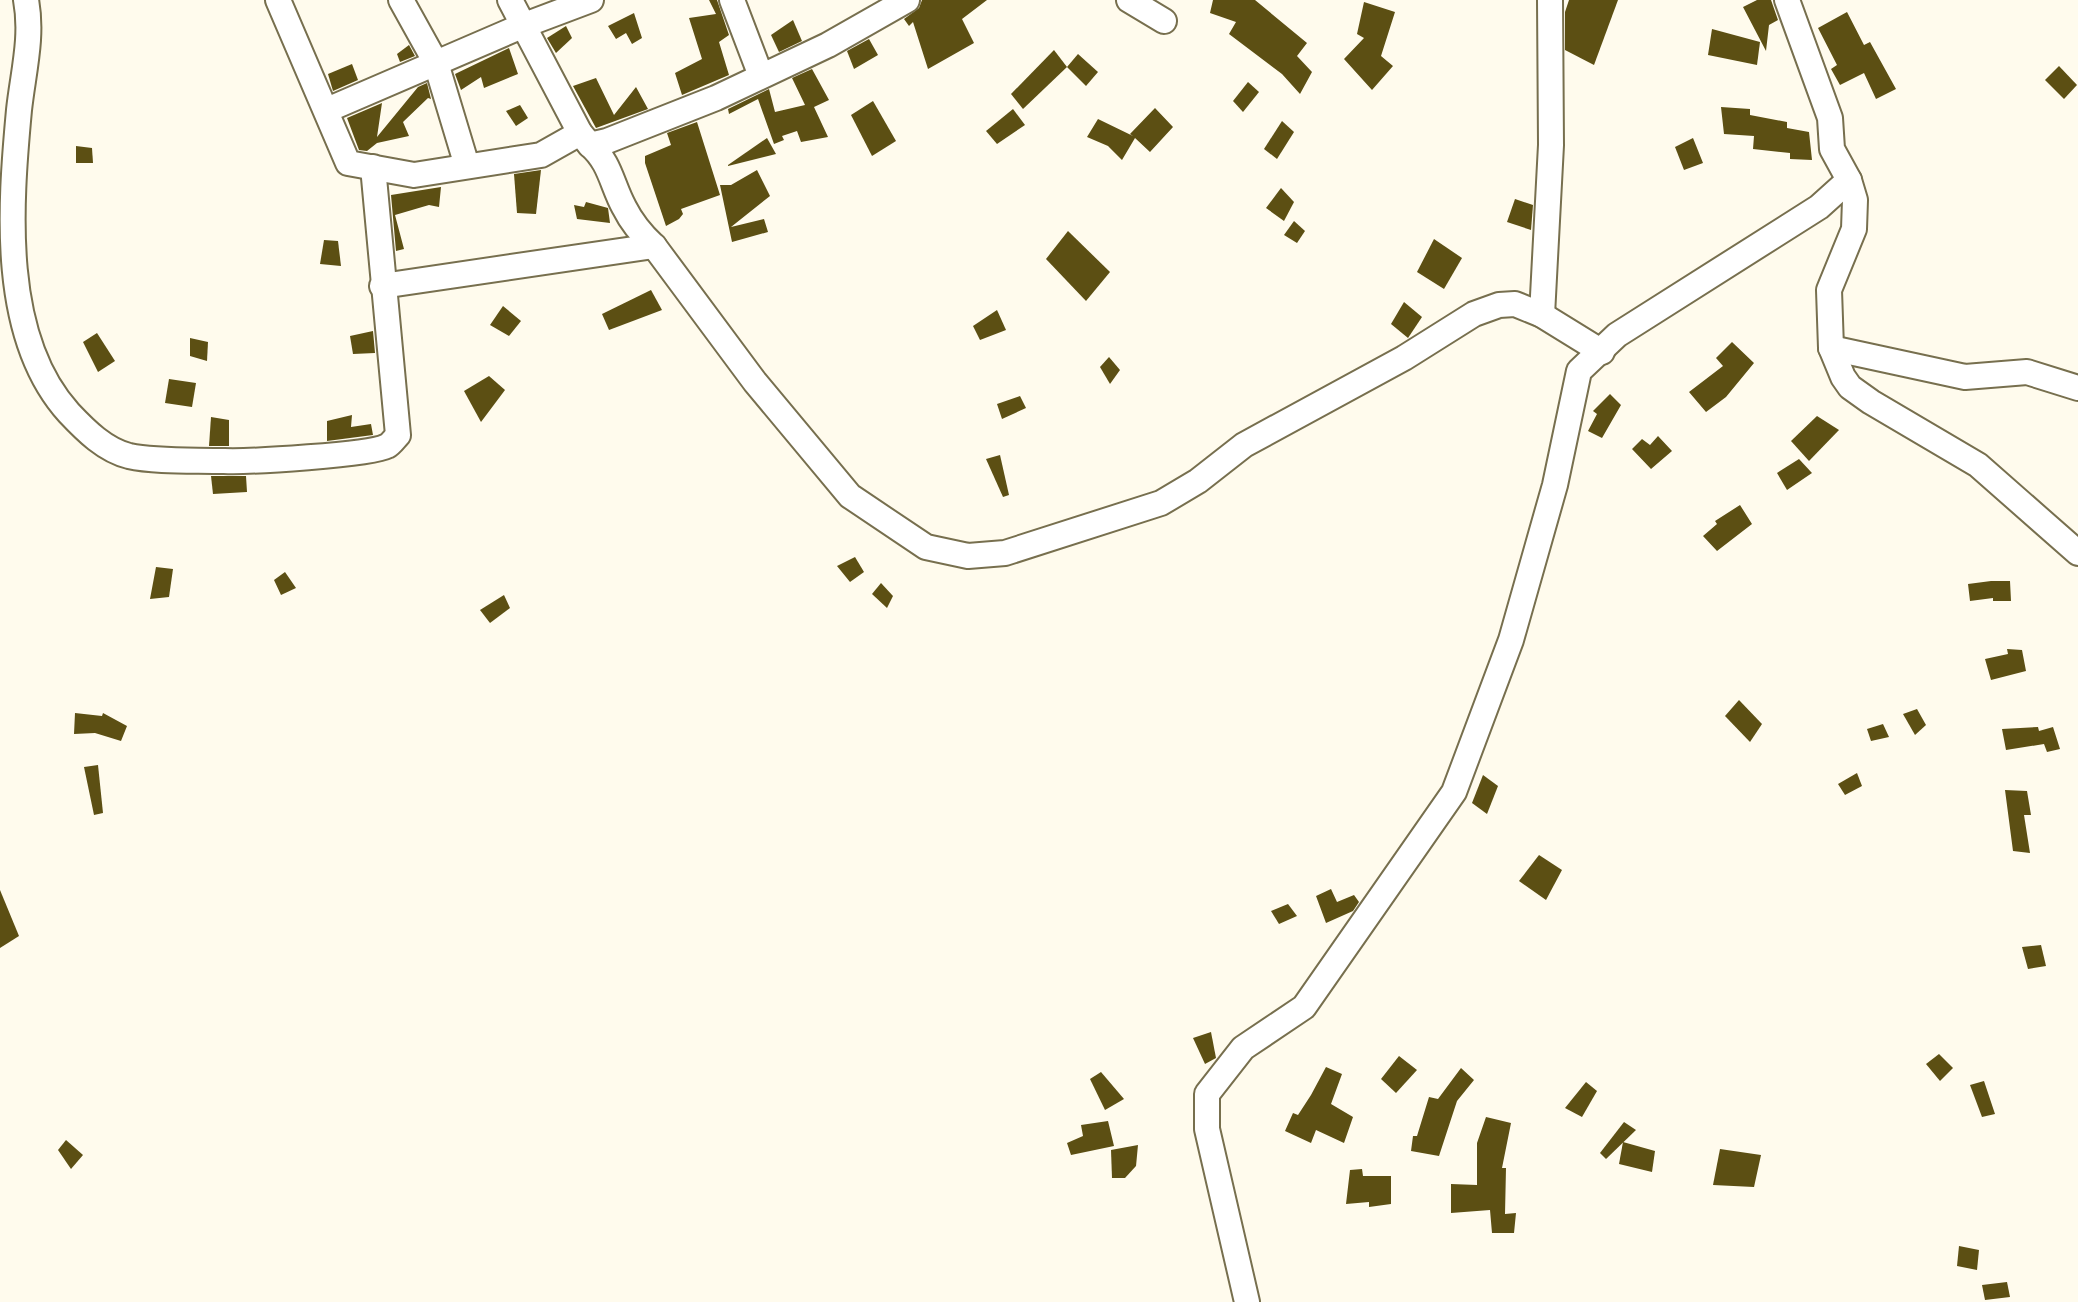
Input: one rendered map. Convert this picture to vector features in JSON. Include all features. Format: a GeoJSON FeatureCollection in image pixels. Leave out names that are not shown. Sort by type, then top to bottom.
{"type":"FeatureCollection","features":[{"type":"Feature","properties":{"kind":"street"},"geometry":{"type":"LineString","coordinates":[[26,0],[31,26],[19,111],[14,214],[15,295],[29,347],[52,395],[92,437],[128,456],[229,461],[364,452],[387,446],[398,435],[373,167]]}},
{"type":"Feature","properties":{"kind":"street"},"geometry":{"type":"LineString","coordinates":[[280,0],[348,163],[363,168],[373,167],[414,174],[541,155],[704,103],[828,45],[906,0]]}},
{"type":"Feature","properties":{"kind":"street"},"geometry":{"type":"LineString","coordinates":[[401,0],[436,63],[467,166]]}},
{"type":"Feature","properties":{"kind":"street"},"geometry":{"type":"LineString","coordinates":[[510,0],[585,139],[604,157],[623,206],[636,229],[654,246],[755,382],[850,496],[926,547],[968,556],[1005,553],[1161,503],[1198,481],[1244,445],[1404,358],[1474,314],[1499,305],[1515,304],[1542,315],[1602,352]]}},
{"type":"Feature","properties":{"kind":"street"},"geometry":{"type":"LineString","coordinates":[[327,110],[522,26],[591,0]]}},
{"type":"Feature","properties":{"kind":"street"},"geometry":{"type":"LineString","coordinates":[[732,0],[761,76]]}},
{"type":"Feature","properties":{"kind":"street"},"geometry":{"type":"LineString","coordinates":[[1129,0],[1164,21]]}},
{"type":"Feature","properties":{"kind":"street"},"geometry":{"type":"LineString","coordinates":[[1542,315],[1551,145],[1549,0]]}},
{"type":"Feature","properties":{"kind":"street"},"geometry":{"type":"LineString","coordinates":[[1787,0],[1830,118],[1832,149],[1849,180],[1855,200],[1854,229],[1829,290],[1831,348],[1850,387],[1978,465],[2078,553]]}},
{"type":"Feature","properties":{"kind":"street"},"geometry":{"type":"LineString","coordinates":[[1247,1302],[1207,1129],[1208,1094],[1243,1048],[1304,1007],[1454,792],[1511,640],[1555,485],[1579,371],[1617,335],[1819,207],[1849,180]]}},
{"type":"Feature","properties":{"kind":"street"},"geometry":{"type":"LineString","coordinates":[[383,286],[654,246]]}},
{"type":"Feature","properties":{"kind":"street"},"geometry":{"type":"LineString","coordinates":[[1831,348],[1965,377],[2027,372],[2078,388]]}},
{"type":"Feature","properties":{"kind":"building"},"geometry":{"type":"Polygon","coordinates":[[[709,0],[717,0],[729,35],[719,42],[729,75],[682,95],[675,73],[702,59],[689,18],[716,14],[709,0]]]}},
{"type":"Feature","properties":{"kind":"building"},"geometry":{"type":"Polygon","coordinates":[[[922,0],[987,0],[962,19],[974,43],[928,69],[913,22],[909,26],[904,19],[919,8],[922,0]]]}},
{"type":"Feature","properties":{"kind":"building"},"geometry":{"type":"Polygon","coordinates":[[[1213,0],[1255,0],[1307,43],[1297,56],[1312,72],[1300,94],[1282,74],[1229,34],[1236,22],[1210,13],[1213,0]]]}},
{"type":"Feature","properties":{"kind":"building"},"geometry":{"type":"Polygon","coordinates":[[[1569,0],[1618,0],[1594,65],[1565,50],[1565,12],[1569,0]]]}},
{"type":"Feature","properties":{"kind":"building"},"geometry":{"type":"Polygon","coordinates":[[[1757,0],[1771,0],[1778,20],[1769,25],[1766,51],[1743,7],[1757,0]]]}},
{"type":"Feature","properties":{"kind":"building"},"geometry":{"type":"Polygon","coordinates":[[[1364,2],[1395,12],[1381,56],[1393,66],[1372,90],[1344,59],[1364,38],[1357,34],[1364,2]]]}},
{"type":"Feature","properties":{"kind":"building"},"geometry":{"type":"Polygon","coordinates":[[[1847,12],[1864,45],[1870,42],[1896,89],[1876,99],[1864,73],[1840,85],[1831,69],[1837,65],[1818,28],[1847,12]]]}},
{"type":"Feature","properties":{"kind":"building"},"geometry":{"type":"Polygon","coordinates":[[[634,13],[642,38],[632,44],[626,33],[616,39],[608,26],[634,13]]]}},
{"type":"Feature","properties":{"kind":"building"},"geometry":{"type":"Polygon","coordinates":[[[793,20],[802,41],[779,52],[771,35],[793,20]]]}},
{"type":"Feature","properties":{"kind":"building"},"geometry":{"type":"Polygon","coordinates":[[[566,26],[572,38],[556,53],[547,38],[566,26]]]}},
{"type":"Feature","properties":{"kind":"building"},"geometry":{"type":"Polygon","coordinates":[[[1712,29],[1760,42],[1757,65],[1708,55],[1712,29]]]}},
{"type":"Feature","properties":{"kind":"building"},"geometry":{"type":"Polygon","coordinates":[[[869,39],[878,55],[854,69],[847,51],[869,39]]]}},
{"type":"Feature","properties":{"kind":"building"},"geometry":{"type":"Polygon","coordinates":[[[409,45],[415,56],[400,62],[397,54],[409,45]]]}},
{"type":"Feature","properties":{"kind":"building"},"geometry":{"type":"Polygon","coordinates":[[[509,48],[518,74],[484,88],[481,77],[461,90],[455,74],[509,48]]]}},
{"type":"Feature","properties":{"kind":"building"},"geometry":{"type":"Polygon","coordinates":[[[1054,50],[1067,67],[1023,109],[1011,94],[1054,50]]]}},
{"type":"Feature","properties":{"kind":"building"},"geometry":{"type":"Polygon","coordinates":[[[1078,54],[1098,72],[1086,86],[1067,67],[1078,54]]]}},
{"type":"Feature","properties":{"kind":"building"},"geometry":{"type":"Polygon","coordinates":[[[352,64],[358,80],[333,91],[328,74],[352,64]]]}},
{"type":"Feature","properties":{"kind":"building"},"geometry":{"type":"Polygon","coordinates":[[[2059,66],[2077,85],[2064,99],[2045,80],[2059,66]]]}},
{"type":"Feature","properties":{"kind":"building"},"geometry":{"type":"Polygon","coordinates":[[[812,69],[829,100],[814,107],[828,137],[801,142],[797,131],[782,136],[784,140],[774,144],[758,99],[729,114],[728,109],[769,89],[775,112],[805,105],[792,78],[812,69]]]}},
{"type":"Feature","properties":{"kind":"building"},"geometry":{"type":"Polygon","coordinates":[[[596,78],[614,115],[636,87],[648,109],[596,128],[573,86],[596,78]]]}},
{"type":"Feature","properties":{"kind":"building"},"geometry":{"type":"Polygon","coordinates":[[[1248,82],[1259,92],[1243,112],[1233,101],[1248,82]]]}},
{"type":"Feature","properties":{"kind":"building"},"geometry":{"type":"Polygon","coordinates":[[[427,83],[431,99],[428,98],[403,122],[409,136],[377,143],[367,151],[359,150],[347,118],[382,103],[377,137],[418,87],[427,83]]]}},
{"type":"Feature","properties":{"kind":"building"},"geometry":{"type":"Polygon","coordinates":[[[873,101],[896,141],[872,156],[851,115],[873,101]]]}},
{"type":"Feature","properties":{"kind":"building"},"geometry":{"type":"Polygon","coordinates":[[[520,105],[528,118],[516,126],[506,111],[520,105]]]}},
{"type":"Feature","properties":{"kind":"building"},"geometry":{"type":"Polygon","coordinates":[[[1721,107],[1750,109],[1750,115],[1787,122],[1787,128],[1809,132],[1812,160],[1790,159],[1790,153],[1753,149],[1754,136],[1724,134],[1721,107]]]}},
{"type":"Feature","properties":{"kind":"building"},"geometry":{"type":"Polygon","coordinates":[[[1155,108],[1173,127],[1150,152],[1135,138],[1122,160],[1108,146],[1087,137],[1098,119],[1133,136],[1130,134],[1155,108]]]}},
{"type":"Feature","properties":{"kind":"building"},"geometry":{"type":"Polygon","coordinates":[[[1013,109],[1025,125],[997,144],[986,131],[1013,109]]]}},
{"type":"Feature","properties":{"kind":"building"},"geometry":{"type":"Polygon","coordinates":[[[1282,121],[1294,132],[1277,159],[1264,149],[1282,121]]]}},
{"type":"Feature","properties":{"kind":"building"},"geometry":{"type":"Polygon","coordinates":[[[697,122],[720,195],[681,209],[683,214],[679,219],[666,226],[645,156],[671,145],[667,133],[697,122]]]}},
{"type":"Feature","properties":{"kind":"building"},"geometry":{"type":"Polygon","coordinates":[[[767,138],[776,154],[728,166],[728,165],[767,138]]]}},
{"type":"Feature","properties":{"kind":"building"},"geometry":{"type":"Polygon","coordinates":[[[1693,138],[1703,163],[1684,170],[1675,147],[1693,138]]]}},
{"type":"Feature","properties":{"kind":"building"},"geometry":{"type":"Polygon","coordinates":[[[76,146],[92,148],[93,163],[76,163],[76,146]]]}},
{"type":"Feature","properties":{"kind":"building"},"geometry":{"type":"Polygon","coordinates":[[[541,170],[536,214],[517,213],[514,174],[541,170]]]}},
{"type":"Feature","properties":{"kind":"building"},"geometry":{"type":"Polygon","coordinates":[[[757,170],[770,196],[731,227],[764,219],[768,232],[732,242],[720,185],[731,185],[757,170]]]}},
{"type":"Feature","properties":{"kind":"building"},"geometry":{"type":"Polygon","coordinates":[[[441,187],[439,207],[429,205],[395,215],[404,249],[396,251],[391,195],[441,187]]]}},
{"type":"Feature","properties":{"kind":"building"},"geometry":{"type":"Polygon","coordinates":[[[1281,188],[1294,202],[1284,221],[1266,208],[1281,188]]]}},
{"type":"Feature","properties":{"kind":"building"},"geometry":{"type":"Polygon","coordinates":[[[1515,199],[1533,205],[1531,230],[1507,222],[1515,199]]]}},
{"type":"Feature","properties":{"kind":"building"},"geometry":{"type":"Polygon","coordinates":[[[586,202],[608,208],[610,223],[577,219],[574,205],[584,207],[586,202]]]}},
{"type":"Feature","properties":{"kind":"building"},"geometry":{"type":"Polygon","coordinates":[[[1294,221],[1305,231],[1297,243],[1284,235],[1294,221]]]}},
{"type":"Feature","properties":{"kind":"building"},"geometry":{"type":"Polygon","coordinates":[[[1068,231],[1110,272],[1086,301],[1046,259],[1068,231]]]}},
{"type":"Feature","properties":{"kind":"building"},"geometry":{"type":"Polygon","coordinates":[[[1434,239],[1462,258],[1444,289],[1417,272],[1434,239]]]}},
{"type":"Feature","properties":{"kind":"building"},"geometry":{"type":"Polygon","coordinates":[[[324,240],[338,241],[341,266],[320,264],[324,240]]]}},
{"type":"Feature","properties":{"kind":"building"},"geometry":{"type":"Polygon","coordinates":[[[651,290],[662,310],[609,330],[602,314],[651,290]]]}},
{"type":"Feature","properties":{"kind":"building"},"geometry":{"type":"Polygon","coordinates":[[[1404,302],[1422,317],[1408,338],[1391,324],[1404,302]]]}},
{"type":"Feature","properties":{"kind":"building"},"geometry":{"type":"Polygon","coordinates":[[[503,306],[521,321],[509,336],[490,325],[503,306]]]}},
{"type":"Feature","properties":{"kind":"building"},"geometry":{"type":"Polygon","coordinates":[[[997,310],[1006,330],[980,340],[973,326],[997,310]]]}},
{"type":"Feature","properties":{"kind":"building"},"geometry":{"type":"Polygon","coordinates":[[[373,331],[375,353],[353,354],[350,336],[373,331]]]}},
{"type":"Feature","properties":{"kind":"building"},"geometry":{"type":"Polygon","coordinates":[[[97,333],[115,361],[98,372],[83,342],[97,333]]]}},
{"type":"Feature","properties":{"kind":"building"},"geometry":{"type":"Polygon","coordinates":[[[190,338],[208,342],[207,361],[190,356],[190,338]]]}},
{"type":"Feature","properties":{"kind":"building"},"geometry":{"type":"Polygon","coordinates":[[[1732,342],[1754,363],[1726,397],[1706,412],[1689,392],[1723,366],[1716,358],[1732,342]]]}},
{"type":"Feature","properties":{"kind":"building"},"geometry":{"type":"Polygon","coordinates":[[[1109,357],[1120,370],[1110,384],[1100,367],[1109,357]]]}},
{"type":"Feature","properties":{"kind":"building"},"geometry":{"type":"Polygon","coordinates":[[[489,376],[505,390],[481,422],[464,391],[489,376]]]}},
{"type":"Feature","properties":{"kind":"building"},"geometry":{"type":"Polygon","coordinates":[[[169,379],[196,383],[192,407],[165,403],[169,379]]]}},
{"type":"Feature","properties":{"kind":"building"},"geometry":{"type":"Polygon","coordinates":[[[1610,394],[1621,405],[1602,438],[1588,431],[1597,414],[1593,411],[1610,394]]]}},
{"type":"Feature","properties":{"kind":"building"},"geometry":{"type":"Polygon","coordinates":[[[1020,396],[1026,408],[1002,419],[997,404],[1020,396]]]}},
{"type":"Feature","properties":{"kind":"building"},"geometry":{"type":"Polygon","coordinates":[[[352,415],[351,427],[371,424],[373,435],[327,441],[327,421],[352,415]]]}},
{"type":"Feature","properties":{"kind":"building"},"geometry":{"type":"Polygon","coordinates":[[[1817,416],[1839,430],[1809,461],[1791,441],[1817,416]]]}},
{"type":"Feature","properties":{"kind":"building"},"geometry":{"type":"Polygon","coordinates":[[[211,417],[229,420],[229,446],[209,446],[211,417]]]}},
{"type":"Feature","properties":{"kind":"building"},"geometry":{"type":"Polygon","coordinates":[[[1658,436],[1672,451],[1651,469],[1632,449],[1642,439],[1650,445],[1658,436]]]}},
{"type":"Feature","properties":{"kind":"building"},"geometry":{"type":"Polygon","coordinates":[[[1000,455],[1009,495],[1003,497],[986,459],[1000,455]]]}},
{"type":"Feature","properties":{"kind":"building"},"geometry":{"type":"Polygon","coordinates":[[[1799,459],[1812,473],[1787,490],[1777,473],[1799,459]]]}},
{"type":"Feature","properties":{"kind":"building"},"geometry":{"type":"Polygon","coordinates":[[[211,476],[246,476],[247,492],[213,494],[211,476]]]}},
{"type":"Feature","properties":{"kind":"building"},"geometry":{"type":"Polygon","coordinates":[[[1740,505],[1752,524],[1717,551],[1703,536],[1717,524],[1715,521],[1740,505]]]}},
{"type":"Feature","properties":{"kind":"building"},"geometry":{"type":"Polygon","coordinates":[[[855,557],[864,572],[850,582],[837,566],[855,557]]]}},
{"type":"Feature","properties":{"kind":"building"},"geometry":{"type":"Polygon","coordinates":[[[156,567],[173,569],[169,597],[150,599],[156,567]]]}},
{"type":"Feature","properties":{"kind":"building"},"geometry":{"type":"Polygon","coordinates":[[[285,572],[296,588],[281,595],[274,580],[285,572]]]}},
{"type":"Feature","properties":{"kind":"building"},"geometry":{"type":"Polygon","coordinates":[[[2010,581],[2011,601],[1993,601],[1993,598],[1970,601],[1968,584],[2010,581]]]}},
{"type":"Feature","properties":{"kind":"building"},"geometry":{"type":"Polygon","coordinates":[[[881,583],[893,596],[887,608],[872,594],[881,583]]]}},
{"type":"Feature","properties":{"kind":"building"},"geometry":{"type":"Polygon","coordinates":[[[504,595],[510,608],[490,623],[480,610],[504,595]]]}},
{"type":"Feature","properties":{"kind":"building"},"geometry":{"type":"Polygon","coordinates":[[[2007,649],[2022,650],[2026,671],[1991,680],[1985,659],[2008,654],[2007,649]]]}},
{"type":"Feature","properties":{"kind":"building"},"geometry":{"type":"Polygon","coordinates":[[[1739,700],[1762,724],[1750,742],[1725,716],[1739,700]]]}},
{"type":"Feature","properties":{"kind":"building"},"geometry":{"type":"Polygon","coordinates":[[[1917,709],[1926,725],[1915,735],[1903,714],[1917,709]]]}},
{"type":"Feature","properties":{"kind":"building"},"geometry":{"type":"Polygon","coordinates":[[[75,713],[102,716],[103,713],[127,726],[121,741],[95,733],[74,734],[75,713]]]}},
{"type":"Feature","properties":{"kind":"building"},"geometry":{"type":"Polygon","coordinates":[[[1883,724],[1889,737],[1871,741],[1867,729],[1883,724]]]}},
{"type":"Feature","properties":{"kind":"building"},"geometry":{"type":"Polygon","coordinates":[[[2038,727],[2039,731],[2053,727],[2060,749],[2047,752],[2044,744],[2006,750],[2002,729],[2038,727]]]}},
{"type":"Feature","properties":{"kind":"building"},"geometry":{"type":"Polygon","coordinates":[[[98,765],[103,813],[94,815],[84,767],[98,765]]]}},
{"type":"Feature","properties":{"kind":"building"},"geometry":{"type":"Polygon","coordinates":[[[1857,773],[1862,786],[1845,795],[1838,784],[1857,773]]]}},
{"type":"Feature","properties":{"kind":"building"},"geometry":{"type":"Polygon","coordinates":[[[1483,775],[1498,786],[1487,814],[1472,803],[1483,775]]]}},
{"type":"Feature","properties":{"kind":"building"},"geometry":{"type":"Polygon","coordinates":[[[2005,790],[2027,791],[2031,815],[2024,815],[2030,853],[2013,851],[2005,790]]]}},
{"type":"Feature","properties":{"kind":"building"},"geometry":{"type":"Polygon","coordinates":[[[1539,855],[1562,870],[1546,900],[1519,881],[1539,855]]]}},
{"type":"Feature","properties":{"kind":"building"},"geometry":{"type":"Polygon","coordinates":[[[1331,889],[1337,902],[1354,895],[1359,902],[1353,911],[1326,923],[1316,896],[1331,889]]]}},
{"type":"Feature","properties":{"kind":"building"},"geometry":{"type":"Polygon","coordinates":[[[0,890],[19,936],[0,948],[0,890]]]}},
{"type":"Feature","properties":{"kind":"building"},"geometry":{"type":"Polygon","coordinates":[[[1288,904],[1297,916],[1279,924],[1271,911],[1288,904]]]}},
{"type":"Feature","properties":{"kind":"building"},"geometry":{"type":"Polygon","coordinates":[[[2041,945],[2046,966],[2028,969],[2022,947],[2041,945]]]}},
{"type":"Feature","properties":{"kind":"building"},"geometry":{"type":"Polygon","coordinates":[[[1211,1032],[1216,1058],[1205,1064],[1193,1038],[1211,1032]]]}},
{"type":"Feature","properties":{"kind":"building"},"geometry":{"type":"Polygon","coordinates":[[[1939,1054],[1953,1068],[1940,1081],[1926,1064],[1939,1054]]]}},
{"type":"Feature","properties":{"kind":"building"},"geometry":{"type":"Polygon","coordinates":[[[1399,1056],[1417,1070],[1396,1093],[1381,1079],[1399,1056]]]}},
{"type":"Feature","properties":{"kind":"building"},"geometry":{"type":"Polygon","coordinates":[[[1326,1067],[1342,1074],[1331,1104],[1353,1117],[1344,1143],[1316,1130],[1311,1143],[1285,1131],[1293,1113],[1298,1115],[1326,1067]]]}},
{"type":"Feature","properties":{"kind":"building"},"geometry":{"type":"Polygon","coordinates":[[[1461,1068],[1474,1080],[1457,1101],[1439,1156],[1411,1151],[1413,1136],[1417,1136],[1429,1097],[1438,1099],[1461,1068]]]}},
{"type":"Feature","properties":{"kind":"building"},"geometry":{"type":"Polygon","coordinates":[[[1101,1072],[1124,1099],[1105,1110],[1090,1079],[1101,1072]]]}},
{"type":"Feature","properties":{"kind":"building"},"geometry":{"type":"Polygon","coordinates":[[[1984,1081],[1995,1114],[1982,1117],[1970,1085],[1984,1081]]]}},
{"type":"Feature","properties":{"kind":"building"},"geometry":{"type":"Polygon","coordinates":[[[1586,1082],[1597,1091],[1582,1117],[1565,1108],[1586,1082]]]}},
{"type":"Feature","properties":{"kind":"building"},"geometry":{"type":"Polygon","coordinates":[[[1486,1117],[1511,1123],[1502,1168],[1506,1168],[1505,1214],[1516,1213],[1514,1233],[1492,1233],[1490,1210],[1451,1213],[1451,1184],[1477,1185],[1477,1143],[1486,1117]]]}},
{"type":"Feature","properties":{"kind":"building"},"geometry":{"type":"Polygon","coordinates":[[[1108,1121],[1114,1146],[1071,1155],[1067,1143],[1083,1136],[1081,1125],[1108,1121]]]}},
{"type":"Feature","properties":{"kind":"building"},"geometry":{"type":"Polygon","coordinates":[[[1624,1122],[1636,1130],[1606,1159],[1600,1153],[1624,1122]]]}},
{"type":"Feature","properties":{"kind":"building"},"geometry":{"type":"Polygon","coordinates":[[[66,1140],[83,1155],[71,1169],[58,1150],[66,1140]]]}},
{"type":"Feature","properties":{"kind":"building"},"geometry":{"type":"Polygon","coordinates":[[[1623,1142],[1655,1151],[1652,1172],[1619,1164],[1623,1142]]]}},
{"type":"Feature","properties":{"kind":"building"},"geometry":{"type":"Polygon","coordinates":[[[1138,1145],[1136,1166],[1125,1178],[1112,1178],[1111,1150],[1138,1145]]]}},
{"type":"Feature","properties":{"kind":"building"},"geometry":{"type":"Polygon","coordinates":[[[1720,1149],[1761,1155],[1754,1187],[1713,1185],[1720,1149]]]}},
{"type":"Feature","properties":{"kind":"building"},"geometry":{"type":"Polygon","coordinates":[[[1362,1169],[1363,1176],[1391,1176],[1391,1204],[1369,1207],[1369,1202],[1346,1204],[1350,1170],[1362,1169]]]}},
{"type":"Feature","properties":{"kind":"building"},"geometry":{"type":"Polygon","coordinates":[[[1959,1246],[1979,1250],[1977,1270],[1957,1266],[1959,1246]]]}},
{"type":"Feature","properties":{"kind":"building"},"geometry":{"type":"Polygon","coordinates":[[[2007,1282],[2010,1297],[1985,1300],[1982,1285],[2007,1282]]]}}]}
